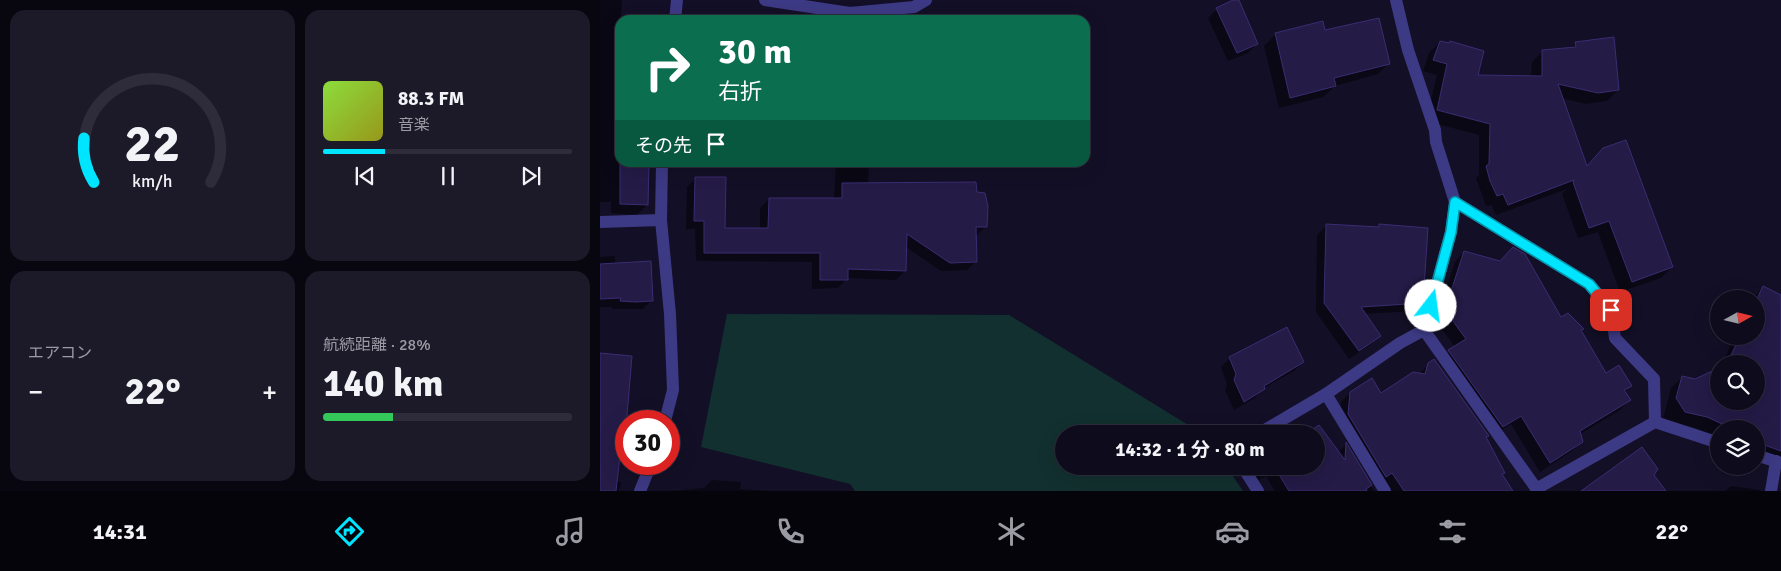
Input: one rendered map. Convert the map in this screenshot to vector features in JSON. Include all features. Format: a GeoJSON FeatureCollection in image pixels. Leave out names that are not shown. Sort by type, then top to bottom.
{"type":"FeatureCollection","features":[{"type":"Feature","properties":{"kind":"street"},"geometry":{"type":"LineString","coordinates":[[676,15],[677,0]]}},
{"type":"Feature","properties":{"kind":"street"},"geometry":{"type":"LineString","coordinates":[[765,0],[850,13],[914,7],[926,0]]}},
{"type":"Feature","properties":{"kind":"street"},"geometry":{"type":"LineString","coordinates":[[1273,425],[1326,394],[1400,343],[1424,330],[1451,232],[1455,202],[1436,142],[1435,130],[1408,50],[1396,0]]}},
{"type":"Feature","properties":{"kind":"street"},"geometry":{"type":"LineString","coordinates":[[662,167],[661,220],[670,314],[673,390],[668,410]]}},
{"type":"Feature","properties":{"kind":"street"},"geometry":{"type":"LineString","coordinates":[[1455,202],[1589,284],[1611,310],[1615,338],[1654,379],[1655,422]]}},
{"type":"Feature","properties":{"kind":"street"},"geometry":{"type":"LineString","coordinates":[[600,222],[661,220]]}},
{"type":"Feature","properties":{"kind":"street"},"geometry":{"type":"LineString","coordinates":[[1424,330],[1537,490],[1655,422],[1710,440]]}},
{"type":"Feature","properties":{"kind":"street"},"geometry":{"type":"LineString","coordinates":[[1326,394],[1385,491]]}},
{"type":"Feature","properties":{"kind":"street"},"geometry":{"type":"LineString","coordinates":[[1765,458],[1778,462],[1771,491]]}},
{"type":"Feature","properties":{"kind":"street"},"geometry":{"type":"LineString","coordinates":[[640,491],[647,475]]}},
{"type":"Feature","properties":{"kind":"street"},"geometry":{"type":"LineString","coordinates":[[1248,475],[1258,491]]}},
{"type":"Feature","properties":{"kind":"green space"},"geometry":{"type":"Polygon","coordinates":[[[727,314],[1009,315],[1188,425],[1055,425],[1055,475],[1232,475],[1243,491],[855,491],[850,484],[701,447],[727,314]]]}},
{"type":"Feature","properties":{"kind":"building"},"geometry":{"type":"Polygon","coordinates":[[[1233,0],[1239,0],[1258,44],[1237,53],[1216,8],[1233,0]]]}},
{"type":"Feature","properties":{"kind":"building"},"geometry":{"type":"Polygon","coordinates":[[[1379,18],[1390,64],[1334,78],[1336,86],[1290,98],[1275,33],[1323,21],[1325,30],[1379,18]]]}},
{"type":"Feature","properties":{"kind":"building"},"geometry":{"type":"Polygon","coordinates":[[[1614,37],[1619,90],[1598,93],[1558,84],[1587,166],[1603,148],[1626,140],[1673,267],[1632,282],[1609,221],[1589,228],[1573,182],[1574,180],[1508,205],[1503,194],[1497,196],[1486,166],[1489,164],[1490,124],[1437,110],[1447,64],[1433,60],[1440,41],[1449,43],[1450,41],[1484,51],[1478,75],[1542,76],[1542,50],[1576,47],[1575,42],[1614,37]]]}},
{"type":"Feature","properties":{"kind":"building"},"geometry":{"type":"Polygon","coordinates":[[[620,167],[649,167],[648,205],[620,204],[620,167]]]}},
{"type":"Feature","properties":{"kind":"building"},"geometry":{"type":"Polygon","coordinates":[[[695,177],[726,177],[725,228],[768,228],[769,198],[842,198],[842,183],[976,182],[977,192],[985,193],[988,206],[987,227],[976,227],[977,262],[950,263],[907,234],[906,271],[848,269],[848,280],[820,280],[820,253],[704,253],[704,221],[694,221],[695,177]]]}},
{"type":"Feature","properties":{"kind":"building"},"geometry":{"type":"Polygon","coordinates":[[[1326,224],[1379,227],[1379,224],[1428,228],[1423,303],[1361,307],[1381,336],[1359,351],[1324,303],[1326,224]]]}},
{"type":"Feature","properties":{"kind":"building"},"geometry":{"type":"Polygon","coordinates":[[[1513,247],[1525,254],[1561,317],[1568,313],[1584,329],[1581,330],[1606,373],[1619,365],[1632,386],[1624,390],[1631,400],[1580,431],[1583,442],[1550,463],[1521,416],[1503,427],[1448,350],[1466,339],[1445,310],[1464,251],[1500,261],[1513,247]]]}},
{"type":"Feature","properties":{"kind":"building"},"geometry":{"type":"Polygon","coordinates":[[[651,261],[653,301],[620,301],[621,298],[600,299],[600,264],[651,261]]]}},
{"type":"Feature","properties":{"kind":"building"},"geometry":{"type":"Polygon","coordinates":[[[1763,286],[1781,295],[1781,451],[1765,445],[1765,420],[1714,420],[1685,412],[1676,398],[1682,376],[1695,379],[1710,372],[1710,410],[1765,410],[1765,355],[1731,355],[1736,345],[1765,345],[1765,290],[1761,290],[1763,286]]]}},
{"type":"Feature","properties":{"kind":"building"},"geometry":{"type":"Polygon","coordinates":[[[1287,327],[1304,362],[1264,386],[1265,389],[1244,402],[1234,380],[1236,374],[1229,357],[1287,327]]]}},
{"type":"Feature","properties":{"kind":"building"},"geometry":{"type":"Polygon","coordinates":[[[600,353],[632,356],[627,410],[615,410],[615,475],[618,475],[616,491],[600,491],[600,353]]]}},
{"type":"Feature","properties":{"kind":"building"},"geometry":{"type":"Polygon","coordinates":[[[1434,359],[1489,436],[1486,437],[1505,473],[1502,474],[1513,491],[1404,491],[1392,473],[1386,477],[1348,414],[1350,392],[1372,378],[1381,393],[1413,372],[1425,374],[1428,363],[1434,359]]]}},
{"type":"Feature","properties":{"kind":"building"},"geometry":{"type":"Polygon","coordinates":[[[1325,433],[1345,460],[1346,442],[1372,485],[1366,489],[1367,491],[1289,491],[1279,475],[1325,475],[1325,433]]]}},
{"type":"Feature","properties":{"kind":"building"},"geometry":{"type":"Polygon","coordinates":[[[1642,447],[1658,469],[1654,475],[1666,491],[1581,491],[1642,447]]]}},
{"type":"Feature","properties":{"kind":"route"},"geometry":{"type":"LineString","coordinates":[[1431,306],[1451,232],[1455,202],[1589,284],[1611,310]]}}]}
